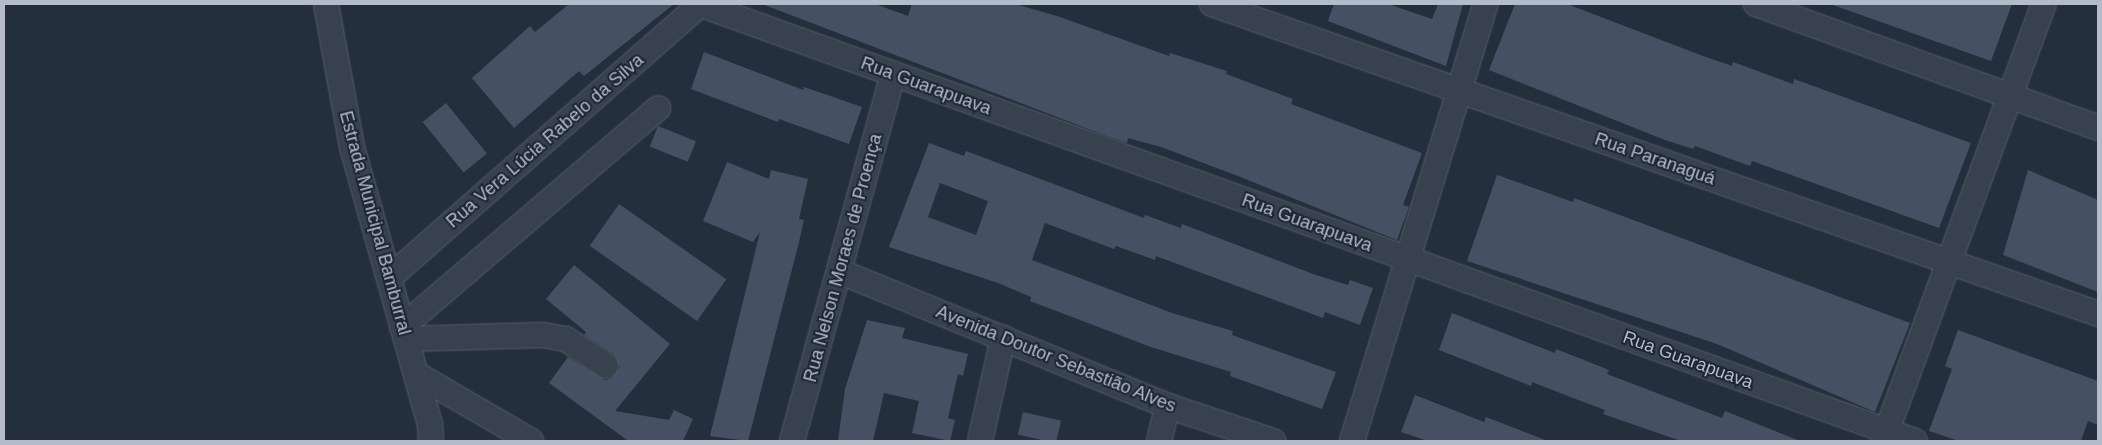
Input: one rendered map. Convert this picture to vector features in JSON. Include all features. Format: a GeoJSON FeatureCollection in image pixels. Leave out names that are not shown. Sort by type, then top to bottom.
{"type":"FeatureCollection","features":[{"type":"Feature","properties":{"kind":"street","name":"Estrada Municipal Bamburral"},"geometry":{"type":"LineString","coordinates":[[326,4],[352,147],[430,424],[431,441]]}},
{"type":"Feature","properties":{"kind":"street","name":"Rua Vera Lúcia Rabelo da Silva"},"geometry":{"type":"LineString","coordinates":[[389,278],[700,4]]}},
{"type":"Feature","properties":{"kind":"street","name":"Rua Guarapuava"},"geometry":{"type":"LineString","coordinates":[[700,4],[1407,259],[1885,436],[1915,441]]}},
{"type":"Feature","properties":{"kind":"street","name":"Rua Paranaguá"},"geometry":{"type":"LineString","coordinates":[[1212,4],[2098,314]]}},
{"type":"Feature","properties":{"kind":"street"},"geometry":{"type":"LineString","coordinates":[[1352,441],[1486,4]]}},
{"type":"Feature","properties":{"kind":"street"},"geometry":{"type":"LineString","coordinates":[[1756,4],[2008,97],[2098,128]]}},
{"type":"Feature","properties":{"kind":"street"},"geometry":{"type":"LineString","coordinates":[[1885,436],[2008,97],[2044,4]]}},
{"type":"Feature","properties":{"kind":"street","name":"Rua Nelson Moraes de Proença"},"geometry":{"type":"LineString","coordinates":[[792,441],[893,74]]}},
{"type":"Feature","properties":{"kind":"street"},"geometry":{"type":"LineString","coordinates":[[404,333],[658,108]]}},
{"type":"Feature","properties":{"kind":"street","name":"Avenida Doutor Sebastião Alves"},"geometry":{"type":"LineString","coordinates":[[840,272],[1168,406],[1273,441]]}},
{"type":"Feature","properties":{"kind":"street"},"geometry":{"type":"LineString","coordinates":[[404,333],[543,335],[566,339],[606,366]]}},
{"type":"Feature","properties":{"kind":"street"},"geometry":{"type":"LineString","coordinates":[[980,441],[1003,338]]}},
{"type":"Feature","properties":{"kind":"street"},"geometry":{"type":"LineString","coordinates":[[416,374],[531,441]]}},
{"type":"Feature","properties":{"kind":"street"},"geometry":{"type":"LineString","coordinates":[[1159,441],[1168,406]]}},
{"type":"Feature","properties":{"kind":"building"},"geometry":{"type":"Polygon","coordinates":[[[569,4],[674,4],[584,76],[579,71],[514,128],[472,78],[530,26],[535,32],[569,4]]]}},
{"type":"Feature","properties":{"kind":"building"},"geometry":{"type":"Polygon","coordinates":[[[762,4],[875,4],[908,16],[912,4],[1015,4],[1060,17],[1169,56],[1170,53],[1227,71],[1226,74],[1293,99],[1291,104],[1422,153],[1403,205],[1409,207],[1397,240],[1161,147],[1128,138],[1127,143],[1104,135],[762,4]]]}},
{"type":"Feature","properties":{"kind":"building"},"geometry":{"type":"Polygon","coordinates":[[[1334,4],[1388,4],[1432,19],[1438,4],[1463,4],[1446,66],[1328,21],[1334,4]]]}},
{"type":"Feature","properties":{"kind":"building"},"geometry":{"type":"Polygon","coordinates":[[[1515,4],[1567,4],[1732,66],[1733,62],[1793,84],[1794,79],[1971,143],[1939,228],[1752,161],[1750,166],[1695,146],[1693,149],[1665,140],[1489,70],[1515,4]]]}},
{"type":"Feature","properties":{"kind":"building"},"geometry":{"type":"Polygon","coordinates":[[[1830,4],[2012,4],[1991,61],[1830,4]]]}},
{"type":"Feature","properties":{"kind":"building"},"geometry":{"type":"Polygon","coordinates":[[[704,52],[803,90],[804,87],[862,107],[849,144],[779,119],[778,122],[691,89],[704,52]]]}},
{"type":"Feature","properties":{"kind":"building"},"geometry":{"type":"Polygon","coordinates":[[[446,103],[487,154],[464,172],[423,122],[446,103]]]}},
{"type":"Feature","properties":{"kind":"building"},"geometry":{"type":"Polygon","coordinates":[[[658,126],[696,141],[688,162],[650,146],[658,126]]]}},
{"type":"Feature","properties":{"kind":"building"},"geometry":{"type":"Polygon","coordinates":[[[929,143],[964,156],[966,151],[1144,218],[1145,215],[1181,228],[1182,224],[1313,274],[1348,285],[1350,280],[1373,288],[1360,325],[1325,312],[1323,318],[1156,256],[1155,260],[1116,246],[1114,249],[1045,223],[1032,260],[1175,314],[1233,331],[1232,335],[1336,372],[1322,409],[1230,376],[1231,372],[1151,347],[1030,301],[1031,297],[998,283],[889,247],[929,143]],[[940,183],[928,217],[976,235],[988,201],[940,183]]]}},
{"type":"Feature","properties":{"kind":"building"},"geometry":{"type":"Polygon","coordinates":[[[727,162],[769,179],[771,170],[808,179],[799,219],[804,220],[799,242],[748,441],[710,436],[760,232],[753,242],[703,221],[727,162]]]}},
{"type":"Feature","properties":{"kind":"building"},"geometry":{"type":"Polygon","coordinates":[[[2028,170],[2098,200],[2098,292],[2003,255],[2028,170]]]}},
{"type":"Feature","properties":{"kind":"building"},"geometry":{"type":"Polygon","coordinates":[[[1497,175],[1573,202],[1574,198],[1910,323],[1875,412],[1717,344],[1467,261],[1497,175]]]}},
{"type":"Feature","properties":{"kind":"building"},"geometry":{"type":"Polygon","coordinates":[[[619,204],[726,279],[697,321],[590,246],[619,204]]]}},
{"type":"Feature","properties":{"kind":"building"},"geometry":{"type":"Polygon","coordinates":[[[574,265],[670,344],[615,411],[669,420],[674,410],[693,419],[683,441],[627,440],[549,383],[568,357],[605,380],[612,378],[620,367],[614,355],[584,335],[586,332],[546,299],[574,265]]]}},
{"type":"Feature","properties":{"kind":"building"},"geometry":{"type":"Polygon","coordinates":[[[1452,313],[1555,353],[1556,349],[1609,370],[1607,374],[1722,418],[1725,411],[1800,441],[1681,441],[1603,414],[1605,410],[1532,382],[1531,386],[1439,350],[1452,313]]]}},
{"type":"Feature","properties":{"kind":"building"},"geometry":{"type":"Polygon","coordinates":[[[867,320],[905,328],[902,338],[968,354],[963,376],[958,374],[948,418],[955,420],[950,441],[912,433],[919,401],[884,393],[873,441],[838,441],[845,389],[867,320]]]}},
{"type":"Feature","properties":{"kind":"building"},"geometry":{"type":"Polygon","coordinates":[[[1958,330],[2098,381],[2098,425],[2088,421],[2081,441],[1959,441],[1929,431],[1952,369],[1945,366],[1958,330]]]}},
{"type":"Feature","properties":{"kind":"building"},"geometry":{"type":"Polygon","coordinates":[[[1415,395],[1484,422],[1486,417],[1548,441],[1428,441],[1401,432],[1415,395]]]}},
{"type":"Feature","properties":{"kind":"building"},"geometry":{"type":"Polygon","coordinates":[[[1023,412],[1061,421],[1056,441],[1046,441],[1018,434],[1023,412]]]}}]}
